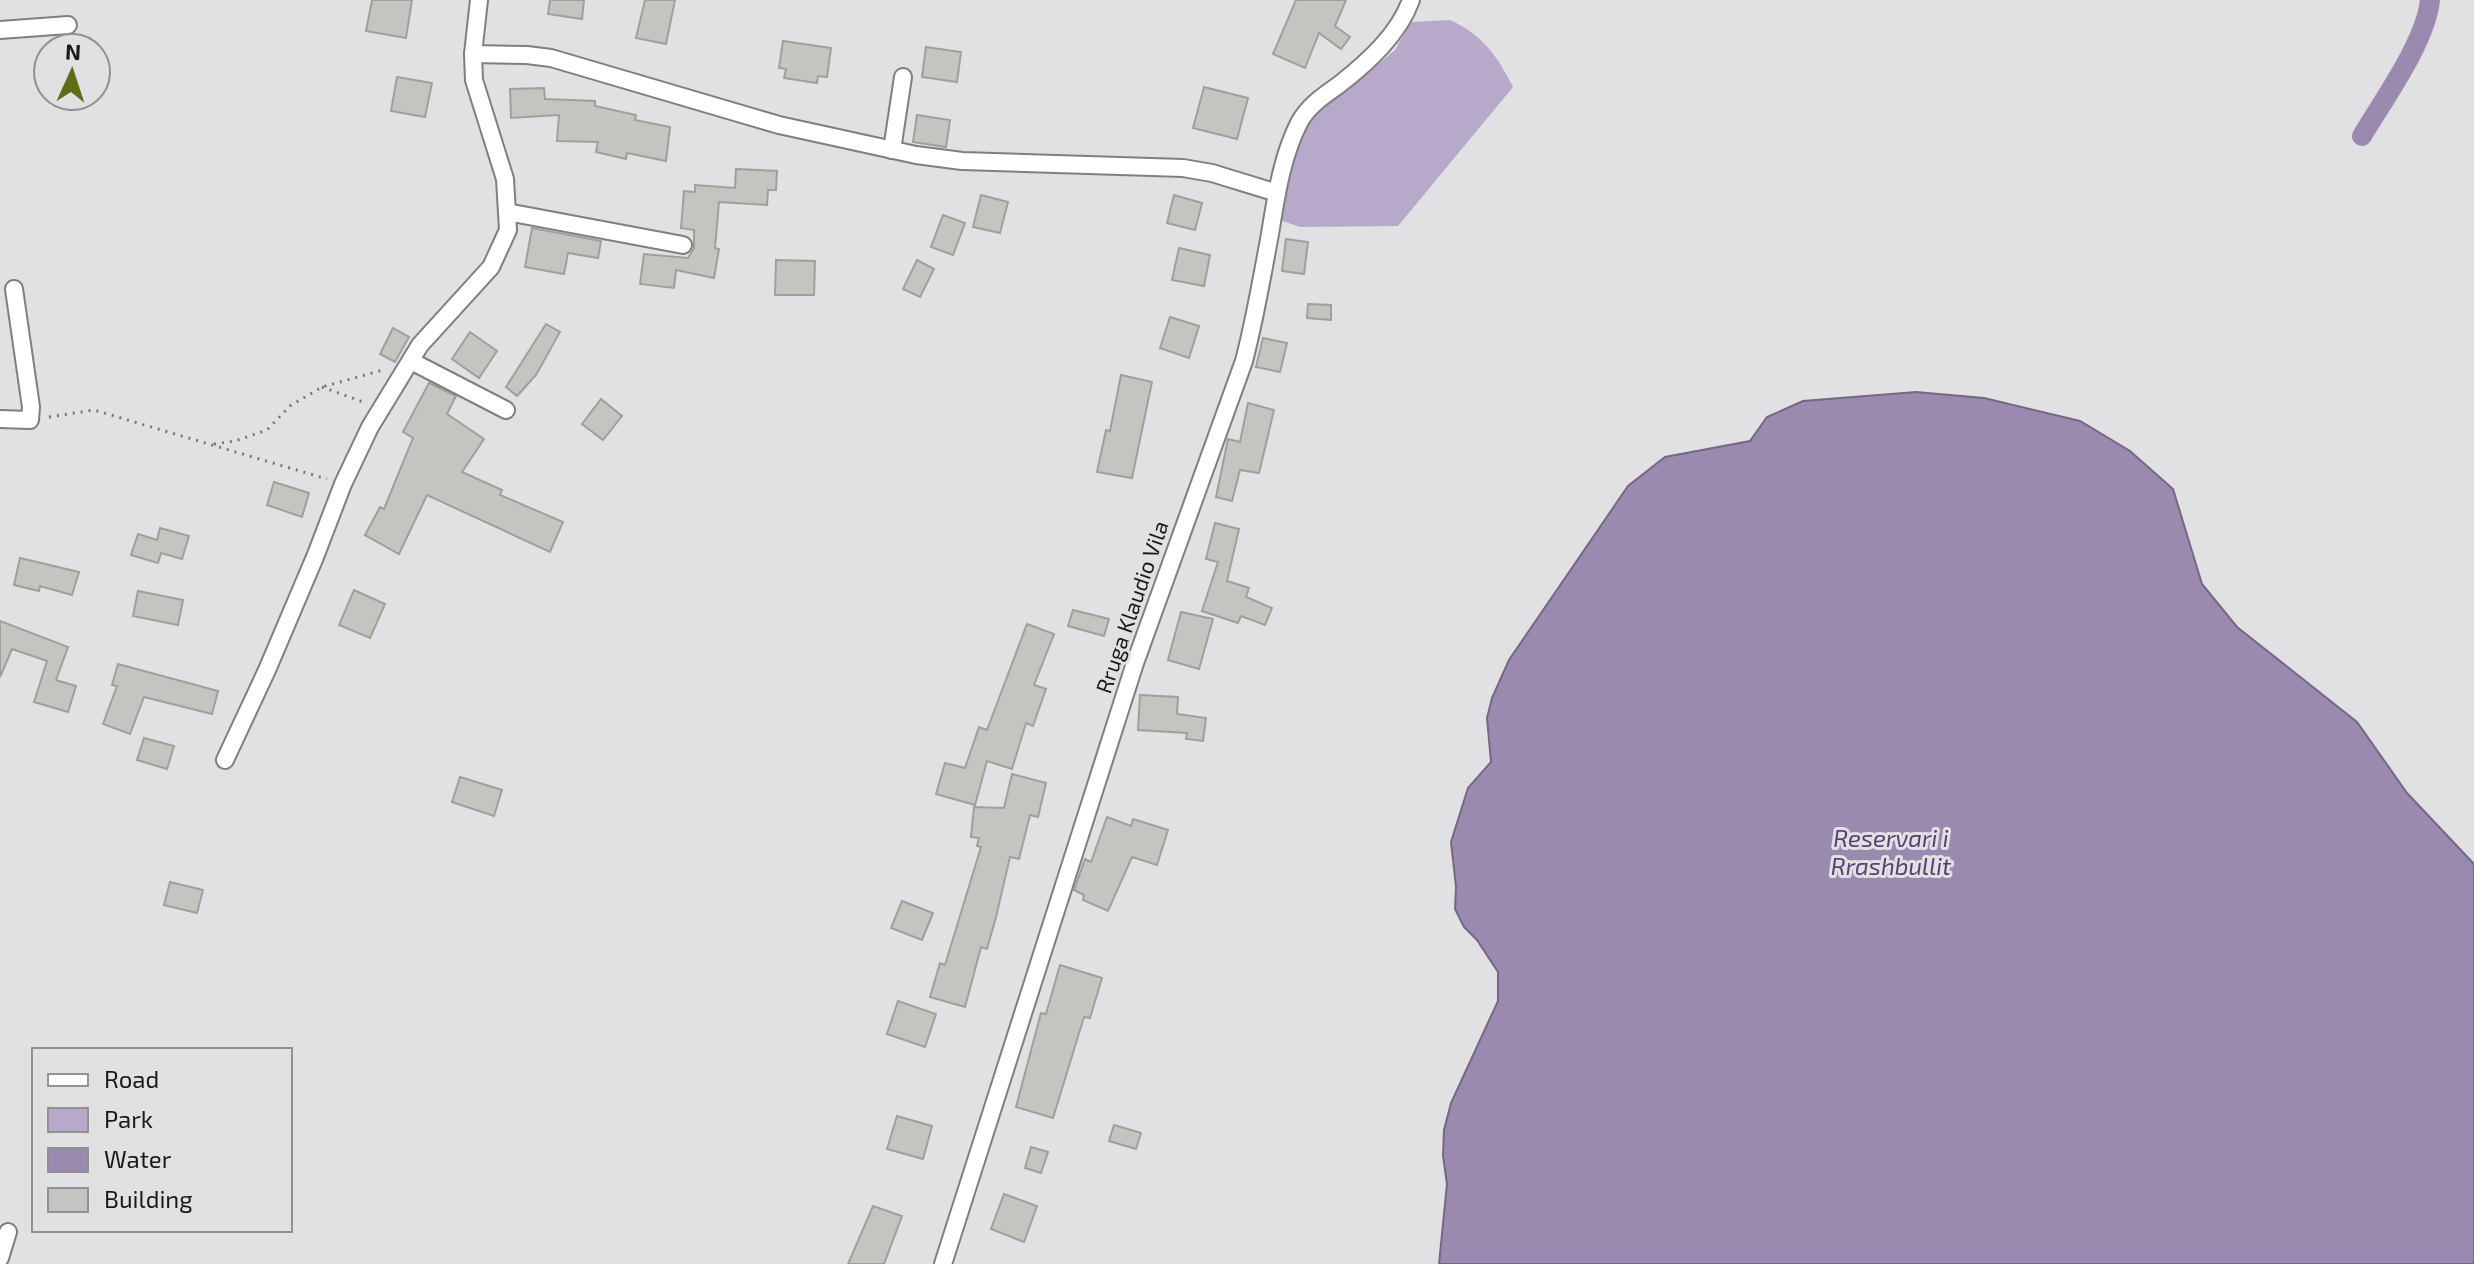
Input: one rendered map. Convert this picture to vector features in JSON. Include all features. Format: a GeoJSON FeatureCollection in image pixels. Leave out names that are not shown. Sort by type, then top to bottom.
{"type":"FeatureCollection","features":[{"type":"Feature","properties":{"kind":"street"},"geometry":{"type":"LineString","coordinates":[[225,760],[315,557],[343,484],[382,407],[420,345],[491,267],[508,230],[505,179],[474,80],[473,54],[479,0]]}},
{"type":"Feature","properties":{"kind":"street","name":"Rruga Klaudio Vila"},"geometry":{"type":"LineString","coordinates":[[943,1264],[1135,663],[1244,361],[1256,314],[1277,193],[1290,145],[1301,120],[1315,102],[1373,55],[1390,37],[1411,0]]}},
{"type":"Feature","properties":{"kind":"street"},"geometry":{"type":"LineString","coordinates":[[0,30],[68,25]]}},
{"type":"Feature","properties":{"kind":"street"},"geometry":{"type":"LineString","coordinates":[[473,54],[551,58],[779,125],[892,150],[962,161],[1183,168],[1212,173],[1277,193]]}},
{"type":"Feature","properties":{"kind":"street"},"geometry":{"type":"LineString","coordinates":[[892,150],[903,77]]}},
{"type":"Feature","properties":{"kind":"street"},"geometry":{"type":"LineString","coordinates":[[507,212],[683,245]]}},
{"type":"Feature","properties":{"kind":"street"},"geometry":{"type":"LineString","coordinates":[[0,419],[30,420],[31,407],[14,289]]}},
{"type":"Feature","properties":{"kind":"street"},"geometry":{"type":"LineString","coordinates":[[409,364],[506,410]]}},
{"type":"Feature","properties":{"kind":"street"},"geometry":{"type":"LineString","coordinates":[[0,1258],[8,1232]]}},
{"type":"Feature","properties":{"kind":"path"},"geometry":{"type":"LineString","coordinates":[[210,445],[235,441],[267,430],[290,406],[322,387],[409,364]]}},
{"type":"Feature","properties":{"kind":"path"},"geometry":{"type":"LineString","coordinates":[[322,387],[382,407]]}},
{"type":"Feature","properties":{"kind":"path"},"geometry":{"type":"LineString","coordinates":[[30,420],[94,410],[343,484]]}},
{"type":"Feature","properties":{"kind":"green space"},"geometry":{"type":"Polygon","coordinates":[[[1450,20],[1480,39],[1513,87],[1398,226],[1300,227],[1280,220],[1304,115],[1346,81],[1364,76],[1395,50],[1411,22],[1450,20]]]}},
{"type":"Feature","properties":{"kind":"water","name":"Reservari i Rrashbullit"},"geometry":{"type":"Polygon","coordinates":[[[1916,392],[1984,398],[2080,421],[2130,451],[2173,489],[2202,584],[2237,627],[2357,722],[2407,793],[2474,864],[2474,1264],[1439,1264],[1447,1184],[1443,1156],[1444,1130],[1451,1103],[1498,1001],[1498,972],[1477,940],[1464,927],[1455,909],[1451,842],[1468,788],[1491,762],[1487,718],[1492,698],[1509,660],[1628,486],[1665,457],[1750,441],[1767,417],[1803,401],[1916,392]]]}},
{"type":"Feature","properties":{"kind":"building"},"geometry":{"type":"Polygon","coordinates":[[[372,0],[412,0],[406,38],[366,31],[372,0]]]}},
{"type":"Feature","properties":{"kind":"building"},"geometry":{"type":"Polygon","coordinates":[[[550,0],[584,0],[582,19],[548,14],[550,0]]]}},
{"type":"Feature","properties":{"kind":"building"},"geometry":{"type":"Polygon","coordinates":[[[645,0],[675,0],[666,44],[636,38],[645,0]]]}},
{"type":"Feature","properties":{"kind":"building"},"geometry":{"type":"Polygon","coordinates":[[[1296,0],[1346,0],[1335,26],[1350,37],[1341,49],[1319,33],[1305,68],[1273,54],[1296,0]]]}},
{"type":"Feature","properties":{"kind":"building"},"geometry":{"type":"Polygon","coordinates":[[[783,41],[831,48],[827,77],[818,76],[817,83],[784,78],[786,69],[779,68],[783,41]]]}},
{"type":"Feature","properties":{"kind":"building"},"geometry":{"type":"Polygon","coordinates":[[[926,47],[961,52],[957,82],[922,77],[926,47]]]}},
{"type":"Feature","properties":{"kind":"building"},"geometry":{"type":"Polygon","coordinates":[[[397,77],[432,83],[425,117],[391,111],[397,77]]]}},
{"type":"Feature","properties":{"kind":"building"},"geometry":{"type":"Polygon","coordinates":[[[1204,87],[1248,98],[1237,139],[1193,128],[1204,87]]]}},
{"type":"Feature","properties":{"kind":"building"},"geometry":{"type":"Polygon","coordinates":[[[544,88],[545,99],[595,101],[595,106],[636,115],[635,120],[670,127],[666,161],[627,153],[626,159],[596,152],[598,142],[557,141],[559,115],[511,118],[510,89],[544,88]]]}},
{"type":"Feature","properties":{"kind":"building"},"geometry":{"type":"Polygon","coordinates":[[[917,115],[950,120],[946,147],[913,142],[917,115]]]}},
{"type":"Feature","properties":{"kind":"building"},"geometry":{"type":"Polygon","coordinates":[[[736,169],[777,171],[776,190],[768,190],[767,205],[719,202],[715,248],[719,249],[714,278],[676,270],[674,288],[640,284],[644,254],[688,258],[694,248],[694,230],[681,228],[684,191],[695,192],[695,185],[735,188],[736,169]]]}},
{"type":"Feature","properties":{"kind":"building"},"geometry":{"type":"Polygon","coordinates":[[[981,195],[1008,202],[1000,233],[973,227],[981,195]]]}},
{"type":"Feature","properties":{"kind":"building"},"geometry":{"type":"Polygon","coordinates":[[[1174,195],[1202,203],[1195,230],[1167,223],[1174,195]]]}},
{"type":"Feature","properties":{"kind":"building"},"geometry":{"type":"Polygon","coordinates":[[[943,215],[965,223],[953,255],[931,247],[943,215]]]}},
{"type":"Feature","properties":{"kind":"building"},"geometry":{"type":"Polygon","coordinates":[[[532,228],[601,241],[598,258],[568,253],[564,274],[525,267],[532,228]]]}},
{"type":"Feature","properties":{"kind":"building"},"geometry":{"type":"Polygon","coordinates":[[[1286,239],[1308,242],[1304,274],[1282,271],[1286,239]]]}},
{"type":"Feature","properties":{"kind":"building"},"geometry":{"type":"Polygon","coordinates":[[[1179,248],[1210,255],[1204,286],[1172,280],[1179,248]]]}},
{"type":"Feature","properties":{"kind":"building"},"geometry":{"type":"Polygon","coordinates":[[[776,260],[815,261],[814,295],[775,295],[776,260]]]}},
{"type":"Feature","properties":{"kind":"building"},"geometry":{"type":"Polygon","coordinates":[[[917,260],[934,269],[920,297],[903,289],[917,260]]]}},
{"type":"Feature","properties":{"kind":"building"},"geometry":{"type":"Polygon","coordinates":[[[1308,304],[1331,305],[1331,320],[1307,318],[1308,304]]]}},
{"type":"Feature","properties":{"kind":"building"},"geometry":{"type":"Polygon","coordinates":[[[1170,317],[1199,326],[1189,358],[1160,348],[1170,317]]]}},
{"type":"Feature","properties":{"kind":"building"},"geometry":{"type":"Polygon","coordinates":[[[546,324],[560,332],[536,375],[517,396],[506,387],[546,324]]]}},
{"type":"Feature","properties":{"kind":"building"},"geometry":{"type":"Polygon","coordinates":[[[393,328],[409,337],[395,362],[380,354],[393,328]]]}},
{"type":"Feature","properties":{"kind":"building"},"geometry":{"type":"Polygon","coordinates":[[[470,332],[497,351],[479,378],[452,359],[470,332]]]}},
{"type":"Feature","properties":{"kind":"building"},"geometry":{"type":"Polygon","coordinates":[[[1263,338],[1287,343],[1280,372],[1256,367],[1263,338]]]}},
{"type":"Feature","properties":{"kind":"building"},"geometry":{"type":"Polygon","coordinates":[[[1121,375],[1152,382],[1132,478],[1097,472],[1106,430],[1110,431],[1121,375]]]}},
{"type":"Feature","properties":{"kind":"building"},"geometry":{"type":"Polygon","coordinates":[[[429,383],[456,396],[447,414],[484,439],[462,472],[502,490],[500,495],[563,522],[550,552],[427,495],[399,554],[365,535],[380,507],[384,509],[413,438],[403,432],[429,383]]]}},
{"type":"Feature","properties":{"kind":"building"},"geometry":{"type":"Polygon","coordinates":[[[601,399],[622,416],[603,440],[582,424],[601,399]]]}},
{"type":"Feature","properties":{"kind":"building"},"geometry":{"type":"Polygon","coordinates":[[[1248,403],[1274,410],[1259,473],[1240,470],[1232,501],[1216,497],[1228,439],[1240,442],[1248,403]]]}},
{"type":"Feature","properties":{"kind":"building"},"geometry":{"type":"Polygon","coordinates":[[[274,482],[309,493],[302,517],[267,505],[274,482]]]}},
{"type":"Feature","properties":{"kind":"building"},"geometry":{"type":"Polygon","coordinates":[[[1215,523],[1239,529],[1227,581],[1249,588],[1246,597],[1272,608],[1265,625],[1241,616],[1238,623],[1202,611],[1218,562],[1206,559],[1215,523]]]}},
{"type":"Feature","properties":{"kind":"building"},"geometry":{"type":"Polygon","coordinates":[[[160,528],[189,536],[182,559],[161,553],[158,563],[131,555],[138,534],[157,540],[160,528]]]}},
{"type":"Feature","properties":{"kind":"building"},"geometry":{"type":"Polygon","coordinates":[[[20,558],[79,572],[72,595],[40,586],[39,591],[14,585],[20,558]]]}},
{"type":"Feature","properties":{"kind":"building"},"geometry":{"type":"Polygon","coordinates":[[[354,590],[385,604],[370,638],[339,625],[354,590]]]}},
{"type":"Feature","properties":{"kind":"building"},"geometry":{"type":"Polygon","coordinates":[[[138,591],[183,600],[178,625],[133,616],[138,591]]]}},
{"type":"Feature","properties":{"kind":"building"},"geometry":{"type":"Polygon","coordinates":[[[1073,610],[1109,619],[1104,636],[1068,626],[1073,610]]]}},
{"type":"Feature","properties":{"kind":"building"},"geometry":{"type":"Polygon","coordinates":[[[1181,612],[1213,619],[1199,669],[1168,660],[1181,612]]]}},
{"type":"Feature","properties":{"kind":"building"},"geometry":{"type":"Polygon","coordinates":[[[0,621],[68,647],[56,680],[76,686],[68,712],[34,702],[47,661],[12,649],[0,677],[0,621]]]}},
{"type":"Feature","properties":{"kind":"building"},"geometry":{"type":"Polygon","coordinates":[[[1027,624],[1054,634],[1034,685],[1046,689],[1033,726],[1026,723],[1012,769],[987,761],[975,805],[936,794],[945,763],[965,768],[979,727],[987,730],[1027,624]]]}},
{"type":"Feature","properties":{"kind":"building"},"geometry":{"type":"Polygon","coordinates":[[[118,664],[218,691],[212,714],[144,697],[130,734],[103,724],[117,686],[112,685],[118,664]]]}},
{"type":"Feature","properties":{"kind":"building"},"geometry":{"type":"Polygon","coordinates":[[[1140,695],[1178,697],[1177,714],[1206,718],[1203,741],[1186,739],[1187,733],[1138,730],[1140,695]]]}},
{"type":"Feature","properties":{"kind":"building"},"geometry":{"type":"Polygon","coordinates":[[[144,738],[174,746],[167,769],[137,760],[144,738]]]}},
{"type":"Feature","properties":{"kind":"building"},"geometry":{"type":"Polygon","coordinates":[[[1012,774],[1046,783],[1038,817],[1030,815],[1019,859],[1010,857],[987,949],[981,947],[965,1007],[930,997],[940,963],[945,965],[981,847],[977,846],[979,838],[971,837],[974,807],[1004,808],[1012,774]]]}},
{"type":"Feature","properties":{"kind":"building"},"geometry":{"type":"Polygon","coordinates":[[[460,777],[502,790],[494,816],[452,802],[460,777]]]}},
{"type":"Feature","properties":{"kind":"building"},"geometry":{"type":"Polygon","coordinates":[[[1107,817],[1131,826],[1133,819],[1168,830],[1157,865],[1132,857],[1108,911],[1083,900],[1084,895],[1074,890],[1085,859],[1091,862],[1107,817]]]}},
{"type":"Feature","properties":{"kind":"building"},"geometry":{"type":"Polygon","coordinates":[[[170,882],[203,890],[197,913],[164,905],[170,882]]]}},
{"type":"Feature","properties":{"kind":"building"},"geometry":{"type":"Polygon","coordinates":[[[902,901],[933,913],[922,940],[891,928],[902,901]]]}},
{"type":"Feature","properties":{"kind":"building"},"geometry":{"type":"Polygon","coordinates":[[[1060,965],[1102,978],[1090,1018],[1084,1017],[1053,1118],[1016,1107],[1041,1013],[1046,1014],[1060,965]]]}},
{"type":"Feature","properties":{"kind":"building"},"geometry":{"type":"Polygon","coordinates":[[[898,1001],[936,1014],[925,1047],[887,1034],[898,1001]]]}},
{"type":"Feature","properties":{"kind":"building"},"geometry":{"type":"Polygon","coordinates":[[[897,1116],[932,1126],[923,1159],[887,1149],[897,1116]]]}},
{"type":"Feature","properties":{"kind":"building"},"geometry":{"type":"Polygon","coordinates":[[[1114,1125],[1141,1133],[1136,1149],[1109,1141],[1114,1125]]]}},
{"type":"Feature","properties":{"kind":"building"},"geometry":{"type":"Polygon","coordinates":[[[1031,1147],[1048,1152],[1041,1173],[1025,1168],[1031,1147]]]}},
{"type":"Feature","properties":{"kind":"building"},"geometry":{"type":"Polygon","coordinates":[[[1004,1194],[1037,1206],[1024,1242],[991,1229],[1004,1194]]]}},
{"type":"Feature","properties":{"kind":"building"},"geometry":{"type":"Polygon","coordinates":[[[873,1206],[902,1216],[884,1264],[848,1264],[873,1206]]]}},
{"type":"Feature","properties":{"kind":"waterway"},"geometry":{"type":"LineString","coordinates":[[2362,136],[2413,51],[2430,0]]}}]}
